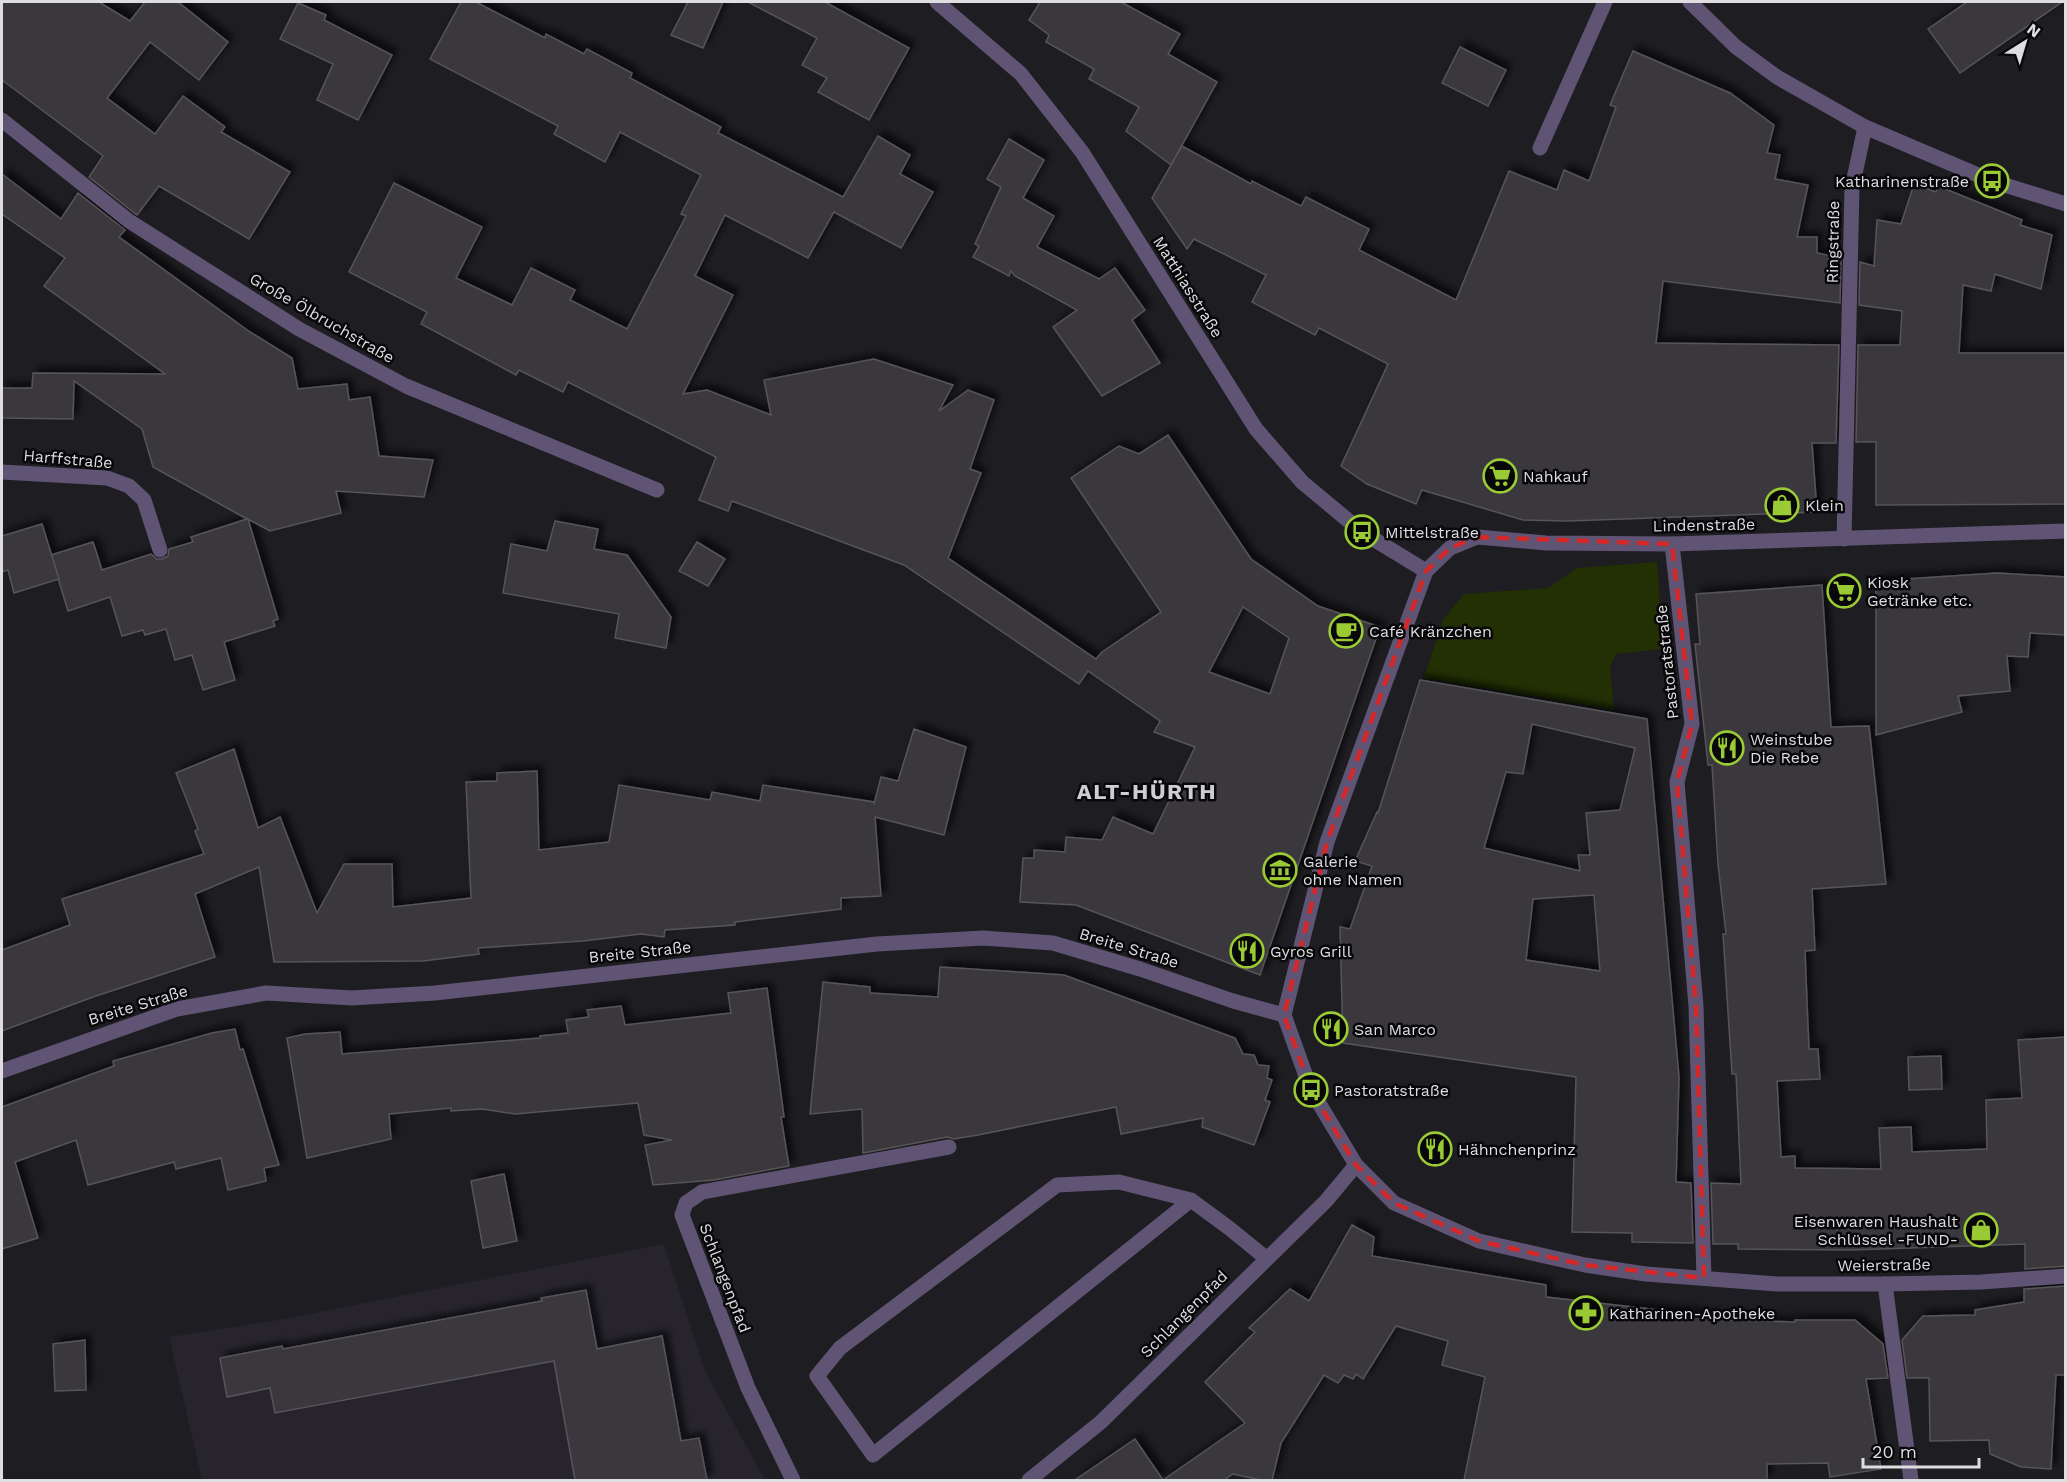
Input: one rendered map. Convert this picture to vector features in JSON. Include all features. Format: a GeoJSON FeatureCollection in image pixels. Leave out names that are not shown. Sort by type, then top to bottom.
{"type":"FeatureCollection","features":[{"type":"Feature","properties":{"kind":"street","name":"Matthiasstraße"},"geometry":{"type":"LineString","coordinates":[[937,2],[1021,74],[1082,152],[1256,429],[1302,482],[1344,518],[1362,532],[1426,571]]}},
{"type":"Feature","properties":{"kind":"street"},"geometry":{"type":"LineString","coordinates":[[1540,148],[1605,2]]}},
{"type":"Feature","properties":{"kind":"street"},"geometry":{"type":"LineString","coordinates":[[1690,2],[1736,47],[1777,77],[1865,127],[1992,181],[2066,204]]}},
{"type":"Feature","properties":{"kind":"street","name":"Große Ölbruchstraße"},"geometry":{"type":"LineString","coordinates":[[2,120],[129,221],[299,329],[406,386],[657,490]]}},
{"type":"Feature","properties":{"kind":"street","name":"Ringstraße"},"geometry":{"type":"LineString","coordinates":[[1845,539],[1852,188],[1865,127]]}},
{"type":"Feature","properties":{"kind":"street","name":"Harffstraße"},"geometry":{"type":"LineString","coordinates":[[2,472],[107,478],[129,486],[144,500],[160,550]]}},
{"type":"Feature","properties":{"kind":"street","name":"Lindenstraße"},"geometry":{"type":"LineString","coordinates":[[1426,571],[1450,548],[1477,537],[1546,543],[1672,544],[2066,531]]}},
{"type":"Feature","properties":{"kind":"street","name":"Pastoratstraße"},"geometry":{"type":"LineString","coordinates":[[1672,544],[1692,724],[1677,782],[1696,1005],[1704,1278]]}},
{"type":"Feature","properties":{"kind":"street"},"geometry":{"type":"LineString","coordinates":[[1356,1165],[1311,1090],[1284,1015],[1327,842],[1426,571]]}},
{"type":"Feature","properties":{"kind":"street","name":"Breite Straße"},"geometry":{"type":"LineString","coordinates":[[2,1071],[177,1010],[266,993],[352,998],[435,993],[877,944],[983,938],[1053,943],[1140,969],[1233,1001],[1284,1015]]}},
{"type":"Feature","properties":{"kind":"street","name":"Schlangenpfad"},"geometry":{"type":"LineString","coordinates":[[793,1480],[748,1388],[682,1215],[686,1203],[702,1192],[949,1147]]}},
{"type":"Feature","properties":{"kind":"street","name":"Weierstraße"},"geometry":{"type":"LineString","coordinates":[[1356,1165],[1394,1203],[1479,1241],[1595,1266],[1646,1274],[1777,1284],[1981,1282],[2066,1276]]}},
{"type":"Feature","properties":{"kind":"street","name":"Schlangenpfad"},"geometry":{"type":"LineString","coordinates":[[1029,1480],[1101,1422],[1326,1201],[1356,1165]]}},
{"type":"Feature","properties":{"kind":"street"},"geometry":{"type":"LineString","coordinates":[[1191,1200],[873,1455],[817,1376],[840,1348],[1057,1185],[1119,1182],[1191,1200],[1266,1258]]}},
{"type":"Feature","properties":{"kind":"street"},"geometry":{"type":"LineString","coordinates":[[1886,1284],[1909,1480]]}},
{"type":"Feature","properties":{"kind":"highlighted area"},"geometry":{"type":"Polygon","coordinates":[[[1477,537],[1672,544],[1692,724],[1677,782],[1696,1006],[1704,1278],[1585,1265],[1479,1241],[1394,1203],[1356,1165],[1311,1090],[1284,1015],[1327,842],[1426,571],[1450,548],[1477,537]]]}},
{"type":"Feature","properties":{"kind":"shaded area"},"geometry":{"type":"Polygon","coordinates":[[[664,1244],[705,1371],[765,1480],[202,1480],[169,1337],[273,1321],[664,1244]]]}},
{"type":"Feature","properties":{"kind":"green space"},"geometry":{"type":"Polygon","coordinates":[[[1657,562],[1663,649],[1616,654],[1610,668],[1614,710],[1424,678],[1444,618],[1464,594],[1548,588],[1577,568],[1657,562]]]}},
{"type":"Feature","properties":{"kind":"building"},"geometry":{"type":"Polygon","coordinates":[[[2,2],[99,2],[130,21],[145,2],[178,2],[228,42],[199,80],[150,42],[107,98],[155,134],[183,96],[225,127],[221,132],[290,172],[249,239],[159,186],[137,215],[89,177],[103,156],[2,80],[2,2]]]}},
{"type":"Feature","properties":{"kind":"building"},"geometry":{"type":"Polygon","coordinates":[[[461,2],[476,2],[545,38],[546,34],[584,54],[587,49],[632,73],[630,78],[721,127],[718,133],[843,197],[878,136],[910,155],[900,174],[933,192],[901,248],[834,212],[808,258],[725,215],[695,276],[733,295],[683,394],[707,390],[771,415],[764,380],[874,359],[953,385],[939,411],[968,390],[994,400],[970,469],[981,473],[948,558],[1096,659],[1102,652],[1161,612],[1071,478],[1119,446],[1139,454],[1168,435],[1251,559],[1318,606],[1380,627],[1260,975],[1076,905],[1020,902],[1023,858],[1034,858],[1034,850],[1065,852],[1066,837],[1102,840],[1113,817],[1153,834],[1195,747],[1154,732],[1160,721],[1088,671],[1079,684],[904,565],[732,501],[728,511],[699,500],[716,457],[568,382],[563,392],[519,370],[516,375],[421,324],[427,312],[349,272],[394,183],[482,227],[456,278],[512,305],[531,268],[575,290],[570,300],[627,329],[686,216],[681,214],[701,175],[620,132],[605,162],[554,134],[558,126],[430,59],[461,2]],[[1243,607],[1209,672],[1270,694],[1289,638],[1243,607]]]}},
{"type":"Feature","properties":{"kind":"building"},"geometry":{"type":"Polygon","coordinates":[[[688,2],[723,2],[703,48],[671,35],[688,2]]]}},
{"type":"Feature","properties":{"kind":"building"},"geometry":{"type":"Polygon","coordinates":[[[748,2],[825,2],[909,48],[869,120],[818,92],[827,78],[802,65],[817,38],[748,2]]]}},
{"type":"Feature","properties":{"kind":"building"},"geometry":{"type":"Polygon","coordinates":[[[1040,2],[1121,2],[1180,34],[1168,54],[1217,82],[1171,165],[1126,131],[1139,107],[1089,79],[1094,69],[1046,42],[1049,35],[1029,20],[1040,2]]]}},
{"type":"Feature","properties":{"kind":"building"},"geometry":{"type":"Polygon","coordinates":[[[1967,2],[2062,2],[1960,73],[1928,29],[1967,2]]]}},
{"type":"Feature","properties":{"kind":"building"},"geometry":{"type":"Polygon","coordinates":[[[298,3],[326,15],[324,20],[392,55],[358,120],[317,100],[333,64],[280,39],[298,3]]]}},
{"type":"Feature","properties":{"kind":"building"},"geometry":{"type":"Polygon","coordinates":[[[1460,47],[1506,70],[1488,106],[1442,83],[1460,47]]]}},
{"type":"Feature","properties":{"kind":"building"},"geometry":{"type":"Polygon","coordinates":[[[1633,51],[1730,93],[1774,125],[1767,153],[1780,155],[1775,179],[1808,185],[1797,237],[1817,237],[1817,253],[1841,258],[1840,303],[1663,281],[1656,343],[1839,345],[1836,443],[1812,443],[1817,512],[1568,521],[1523,520],[1422,490],[1416,504],[1367,484],[1341,466],[1388,364],[1319,328],[1315,335],[1252,302],[1266,275],[1194,239],[1187,249],[1152,198],[1182,146],[1251,184],[1252,181],[1301,206],[1306,197],[1369,229],[1359,250],[1456,300],[1509,171],[1557,190],[1564,170],[1589,181],[1616,107],[1610,105],[1633,51]]]}},
{"type":"Feature","properties":{"kind":"building"},"geometry":{"type":"Polygon","coordinates":[[[1009,139],[1044,160],[1023,198],[1054,216],[1037,247],[1099,279],[1115,268],[1145,310],[1132,320],[1160,363],[1102,396],[1053,327],[1077,310],[1015,276],[1011,271],[1009,276],[973,257],[979,246],[975,244],[1001,187],[987,179],[1009,139]]]}},
{"type":"Feature","properties":{"kind":"building"},"geometry":{"type":"Polygon","coordinates":[[[2,174],[61,219],[78,193],[125,230],[119,237],[250,332],[292,358],[298,389],[347,384],[349,400],[370,397],[379,456],[433,460],[424,497],[336,491],[341,513],[270,531],[248,519],[278,619],[273,621],[275,626],[224,642],[235,680],[203,690],[192,655],[175,660],[166,629],[145,635],[143,630],[122,636],[110,597],[68,611],[51,555],[93,542],[102,570],[151,554],[157,559],[162,559],[168,556],[169,549],[193,542],[191,537],[247,519],[153,467],[142,429],[74,381],[73,419],[2,418],[2,388],[32,388],[33,373],[165,374],[44,286],[65,258],[2,214],[2,174]]]}},
{"type":"Feature","properties":{"kind":"building"},"geometry":{"type":"Polygon","coordinates":[[[1914,184],[1936,192],[1938,186],[2022,220],[2020,225],[2052,235],[2041,289],[1995,274],[1991,291],[1963,285],[1959,353],[2066,353],[2066,504],[1876,505],[1876,442],[1856,442],[1858,345],[1900,345],[1902,311],[1859,305],[1860,262],[1874,266],[1877,220],[1901,224],[1914,184]]]}},
{"type":"Feature","properties":{"kind":"building"},"geometry":{"type":"Polygon","coordinates":[[[555,521],[598,529],[594,549],[627,555],[671,617],[666,648],[615,638],[619,614],[503,593],[511,544],[547,551],[555,521]]]}},
{"type":"Feature","properties":{"kind":"building"},"geometry":{"type":"Polygon","coordinates":[[[42,524],[59,579],[14,593],[8,570],[2,572],[2,536],[42,524]]]}},
{"type":"Feature","properties":{"kind":"building"},"geometry":{"type":"Polygon","coordinates":[[[697,542],[725,559],[708,586],[679,571],[697,542]]]}},
{"type":"Feature","properties":{"kind":"building"},"geometry":{"type":"Polygon","coordinates":[[[1997,573],[2066,577],[2066,635],[2030,633],[2028,657],[2007,656],[2010,691],[1958,696],[1962,712],[1876,735],[1876,581],[1997,573]]]}},
{"type":"Feature","properties":{"kind":"building"},"geometry":{"type":"Polygon","coordinates":[[[1822,585],[1831,727],[1869,726],[1886,884],[1812,889],[1815,950],[1805,951],[1807,1002],[1809,1049],[1818,1049],[1820,1079],[1777,1081],[1781,1157],[1795,1156],[1795,1168],[1881,1169],[1879,1128],[1911,1127],[1912,1152],[1987,1149],[1986,1100],[2022,1098],[2018,1040],[2066,1037],[2066,1266],[2025,1269],[2025,1244],[1851,1250],[1738,1249],[1738,1244],[1713,1244],[1711,1183],[1741,1184],[1736,1074],[1732,1074],[1723,934],[1726,934],[1718,864],[1712,765],[1708,765],[1695,644],[1700,644],[1696,594],[1822,585]]]}},
{"type":"Feature","properties":{"kind":"building"},"geometry":{"type":"Polygon","coordinates":[[[1420,680],[1647,719],[1679,1077],[1676,1182],[1691,1183],[1693,1243],[1632,1242],[1632,1233],[1572,1232],[1576,1077],[1343,1043],[1340,927],[1350,929],[1372,866],[1355,861],[1378,813],[1420,680]],[[1532,724],[1523,774],[1506,772],[1484,848],[1580,871],[1578,855],[1590,855],[1586,813],[1620,810],[1635,748],[1532,724]],[[1594,895],[1533,899],[1526,960],[1600,971],[1594,895]]]}},
{"type":"Feature","properties":{"kind":"building"},"geometry":{"type":"Polygon","coordinates":[[[914,729],[966,747],[944,835],[875,817],[881,896],[841,898],[841,909],[735,922],[735,925],[665,930],[664,937],[641,934],[583,941],[478,948],[479,954],[423,961],[274,962],[259,867],[195,894],[215,957],[93,997],[2,1031],[2,950],[70,925],[62,899],[204,854],[195,831],[198,829],[176,773],[234,749],[258,828],[280,817],[317,913],[344,864],[392,864],[393,907],[471,898],[466,782],[497,781],[497,773],[537,771],[539,850],[609,842],[619,785],[710,800],[712,792],[760,801],[763,785],[874,802],[874,804],[881,777],[898,781],[914,729]]]}},
{"type":"Feature","properties":{"kind":"building"},"geometry":{"type":"Polygon","coordinates":[[[940,967],[1064,975],[1235,1038],[1243,1054],[1254,1055],[1258,1065],[1269,1066],[1267,1078],[1272,1080],[1265,1100],[1270,1102],[1254,1145],[1202,1127],[1203,1118],[1121,1134],[1116,1107],[978,1135],[954,1139],[947,1137],[863,1153],[862,1109],[810,1114],[823,982],[870,987],[870,993],[938,997],[940,967]]]}},
{"type":"Feature","properties":{"kind":"building"},"geometry":{"type":"Polygon","coordinates":[[[767,988],[784,1117],[781,1117],[789,1166],[714,1180],[653,1185],[645,1145],[672,1140],[644,1135],[638,1103],[515,1114],[482,1109],[451,1111],[451,1108],[389,1114],[391,1139],[307,1158],[287,1038],[305,1034],[340,1032],[342,1054],[540,1038],[540,1036],[568,1033],[566,1020],[589,1017],[587,1010],[621,1006],[625,1025],[731,1013],[728,993],[767,988]]]}},
{"type":"Feature","properties":{"kind":"building"},"geometry":{"type":"Polygon","coordinates":[[[235,1029],[279,1165],[264,1168],[266,1181],[228,1190],[221,1158],[176,1169],[174,1162],[88,1185],[76,1140],[15,1162],[38,1238],[2,1249],[2,1107],[114,1066],[113,1061],[212,1033],[235,1029]]]}},
{"type":"Feature","properties":{"kind":"building"},"geometry":{"type":"Polygon","coordinates":[[[1941,1056],[1942,1089],[1909,1090],[1908,1057],[1941,1056]]]}},
{"type":"Feature","properties":{"kind":"building"},"geometry":{"type":"Polygon","coordinates":[[[504,1174],[517,1241],[483,1248],[471,1181],[504,1174]]]}},
{"type":"Feature","properties":{"kind":"building"},"geometry":{"type":"Polygon","coordinates":[[[1352,1225],[1374,1237],[1372,1256],[1546,1285],[1546,1297],[1729,1318],[1726,1320],[1795,1322],[1795,1320],[1855,1320],[1883,1344],[1888,1378],[1866,1379],[1881,1469],[1830,1477],[1828,1463],[1767,1464],[1767,1480],[1464,1480],[1485,1377],[1442,1365],[1448,1341],[1396,1326],[1363,1379],[1356,1374],[1353,1379],[1344,1375],[1338,1383],[1324,1375],[1281,1443],[1272,1480],[1233,1474],[1224,1480],[1163,1480],[1245,1423],[1205,1382],[1255,1332],[1249,1328],[1290,1289],[1309,1301],[1352,1225]]]}},
{"type":"Feature","properties":{"kind":"building"},"geometry":{"type":"Polygon","coordinates":[[[2066,1286],[2066,1375],[2056,1375],[2051,1469],[2021,1467],[1990,1454],[1989,1440],[1930,1441],[1929,1378],[1907,1378],[1902,1340],[1923,1316],[1975,1315],[1975,1310],[2024,1302],[2024,1289],[2066,1286]]]}},
{"type":"Feature","properties":{"kind":"building"},"geometry":{"type":"Polygon","coordinates":[[[586,1290],[597,1349],[662,1336],[681,1441],[699,1438],[707,1480],[575,1480],[554,1361],[275,1413],[270,1388],[227,1397],[220,1358],[282,1346],[283,1349],[542,1301],[541,1298],[586,1290]]]}},
{"type":"Feature","properties":{"kind":"building"},"geometry":{"type":"Polygon","coordinates":[[[85,1340],[86,1390],[55,1391],[53,1344],[85,1340]]]}},
{"type":"Feature","properties":{"kind":"building"},"geometry":{"type":"Polygon","coordinates":[[[1135,1439],[1163,1480],[1075,1480],[1135,1439]]]}},
{"type":"Feature","properties":{"kind":"place","name":"Katharinenstraße"},"geometry":{"type":"Point","coordinates":[1992,181]}},
{"type":"Feature","properties":{"kind":"place","name":"Nahkauf"},"geometry":{"type":"Point","coordinates":[1500,476]}},
{"type":"Feature","properties":{"kind":"place","name":"Klein"},"geometry":{"type":"Point","coordinates":[1782,505]}},
{"type":"Feature","properties":{"kind":"place","name":"Mittelstraße"},"geometry":{"type":"Point","coordinates":[1362,532]}},
{"type":"Feature","properties":{"kind":"place","name":"Kiosk Getränke etc."},"geometry":{"type":"Point","coordinates":[1844,591]}},
{"type":"Feature","properties":{"kind":"place","name":"Café Kränzchen"},"geometry":{"type":"Point","coordinates":[1346,631]}},
{"type":"Feature","properties":{"kind":"place","name":"Weinstube Die Rebe"},"geometry":{"type":"Point","coordinates":[1727,748]}},
{"type":"Feature","properties":{"kind":"place","name":"Galerie ohne Namen"},"geometry":{"type":"Point","coordinates":[1280,870]}},
{"type":"Feature","properties":{"kind":"place","name":"Gyros Grill"},"geometry":{"type":"Point","coordinates":[1247,951]}},
{"type":"Feature","properties":{"kind":"place","name":"San Marco"},"geometry":{"type":"Point","coordinates":[1331,1029]}},
{"type":"Feature","properties":{"kind":"place","name":"Pastoratstraße"},"geometry":{"type":"Point","coordinates":[1311,1090]}},
{"type":"Feature","properties":{"kind":"place","name":"Hähnchenprinz"},"geometry":{"type":"Point","coordinates":[1435,1149]}},
{"type":"Feature","properties":{"kind":"place","name":"Eisenwaren Haushalt Schlüssel -FUND-"},"geometry":{"type":"Point","coordinates":[1981,1230]}},
{"type":"Feature","properties":{"kind":"place","name":"Katharinen-Apotheke"},"geometry":{"type":"Point","coordinates":[1586,1313]}},
{"type":"Feature","properties":{"kind":"district","name":"ALT-HÜRTH"},"geometry":{"type":"Point","coordinates":[1147,791]}}]}
